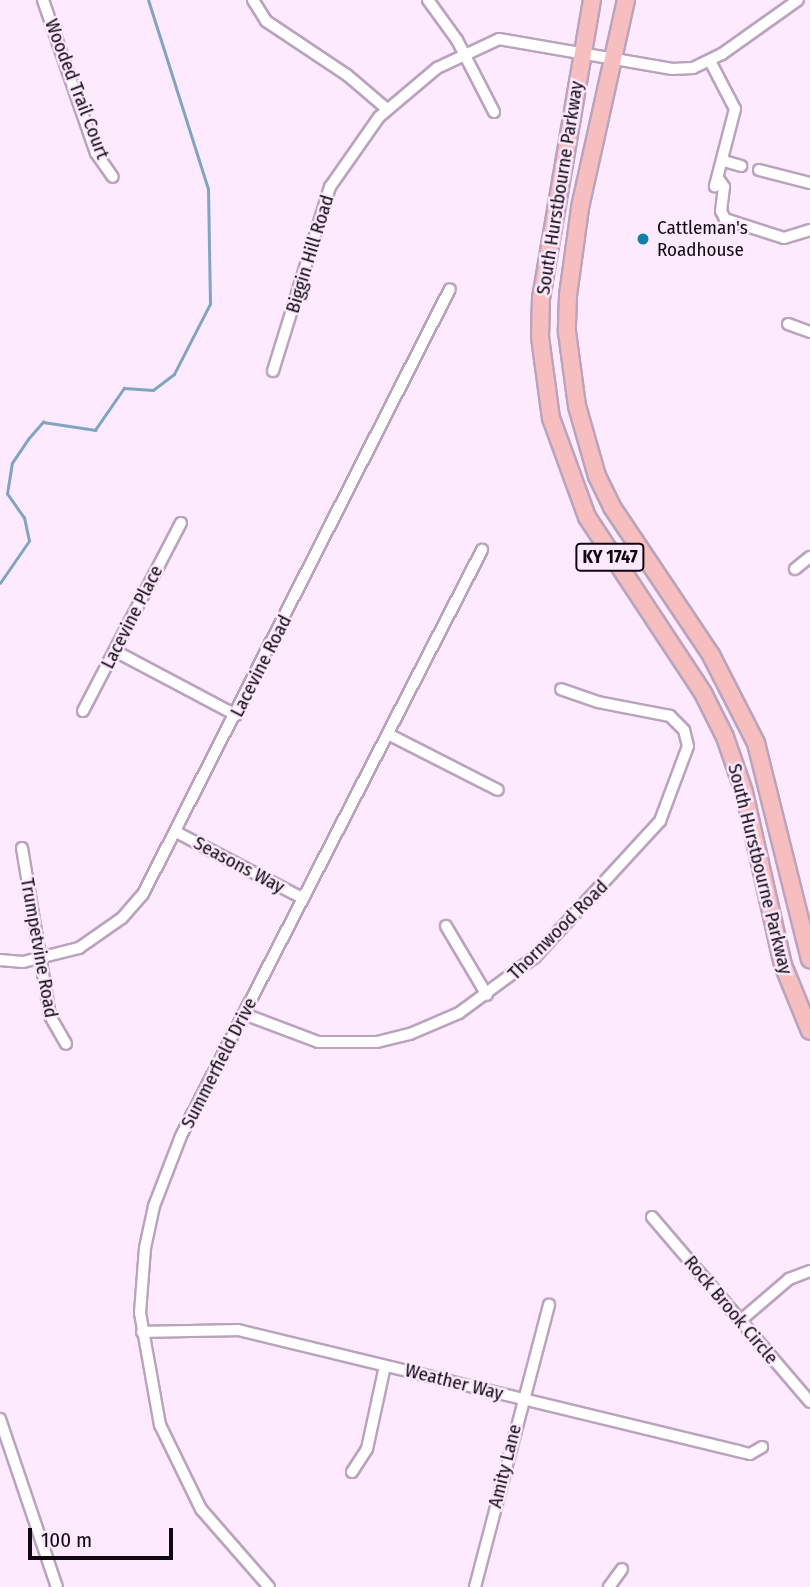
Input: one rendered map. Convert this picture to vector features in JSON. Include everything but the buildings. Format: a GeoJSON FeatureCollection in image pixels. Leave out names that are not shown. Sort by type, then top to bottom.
{"type":"FeatureCollection","features":[{"type":"Feature","properties":{"kind":"main road","name":"South Hurstbourne Parkway"},"geometry":{"type":"LineString","coordinates":[[592,0],[541,297],[540,337],[551,418],[587,517],[703,693],[725,737],[744,792],[783,965],[810,1031]]}},
{"type":"Feature","properties":{"kind":"main road","name":"South Hurstbourne Parkway"},"geometry":{"type":"LineString","coordinates":[[626,0],[580,208],[568,296],[567,332],[577,406],[597,476],[612,507],[711,655],[756,743],[810,959]]}},
{"type":"Feature","properties":{"kind":"street","name":"Wooded Trail Court"},"geometry":{"type":"LineString","coordinates":[[43,0],[96,153],[113,177]]}},
{"type":"Feature","properties":{"kind":"street"},"geometry":{"type":"LineString","coordinates":[[253,0],[266,21],[347,75],[387,109]]}},
{"type":"Feature","properties":{"kind":"street"},"geometry":{"type":"LineString","coordinates":[[428,0],[495,112]]}},
{"type":"Feature","properties":{"kind":"street"},"geometry":{"type":"LineString","coordinates":[[799,0],[710,61],[734,109],[717,182],[724,187],[721,211],[725,219],[784,238],[810,230]]}},
{"type":"Feature","properties":{"kind":"street","name":"Biggin Hill Road"},"geometry":{"type":"LineString","coordinates":[[273,370],[324,200],[347,157],[387,109],[418,82],[462,54],[499,40],[683,69],[710,61]]}},
{"type":"Feature","properties":{"kind":"street"},"geometry":{"type":"LineString","coordinates":[[723,161],[741,166]]}},
{"type":"Feature","properties":{"kind":"street"},"geometry":{"type":"LineString","coordinates":[[759,170],[810,183]]}},
{"type":"Feature","properties":{"kind":"street","name":"Lacevine Road"},"geometry":{"type":"LineString","coordinates":[[0,960],[40,959],[79,948],[122,918],[143,894],[450,289]]}},
{"type":"Feature","properties":{"kind":"street"},"geometry":{"type":"LineString","coordinates":[[788,324],[810,332]]}},
{"type":"Feature","properties":{"kind":"street","name":"Lacevine Place"},"geometry":{"type":"LineString","coordinates":[[83,711],[181,523]]}},
{"type":"Feature","properties":{"kind":"street","name":"Summerfield Drive"},"geometry":{"type":"LineString","coordinates":[[269,1587],[218,1533],[178,1469],[150,1388],[142,1332],[145,1248],[154,1206],[181,1136],[482,550]]}},
{"type":"Feature","properties":{"kind":"street"},"geometry":{"type":"LineString","coordinates":[[795,569],[810,556]]}},
{"type":"Feature","properties":{"kind":"street"},"geometry":{"type":"LineString","coordinates":[[115,651],[236,715]]}},
{"type":"Feature","properties":{"kind":"street","name":"Thornwood Road"},"geometry":{"type":"LineString","coordinates":[[244,1014],[301,1038],[366,1043],[430,1027],[487,995],[535,957],[640,847],[660,821],[676,786],[688,746],[680,724],[670,716],[598,702],[561,688]]}},
{"type":"Feature","properties":{"kind":"street"},"geometry":{"type":"LineString","coordinates":[[388,734],[498,790]]}},
{"type":"Feature","properties":{"kind":"street","name":"Seasons Way"},"geometry":{"type":"LineString","coordinates":[[176,832],[302,898]]}},
{"type":"Feature","properties":{"kind":"street","name":"Trumpetvine Road"},"geometry":{"type":"LineString","coordinates":[[22,848],[52,1024],[66,1044]]}},
{"type":"Feature","properties":{"kind":"street"},"geometry":{"type":"LineString","coordinates":[[446,926],[487,995]]}},
{"type":"Feature","properties":{"kind":"street","name":"Rock Brook Circle"},"geometry":{"type":"LineString","coordinates":[[652,1217],[810,1402]]}},
{"type":"Feature","properties":{"kind":"street"},"geometry":{"type":"LineString","coordinates":[[740,1321],[789,1279],[810,1271]]}},
{"type":"Feature","properties":{"kind":"street","name":"Amity Lane"},"geometry":{"type":"LineString","coordinates":[[475,1587],[521,1399],[549,1305]]}},
{"type":"Feature","properties":{"kind":"street","name":"Weather Way"},"geometry":{"type":"LineString","coordinates":[[142,1332],[237,1330],[750,1454],[762,1447]]}},
{"type":"Feature","properties":{"kind":"street"},"geometry":{"type":"LineString","coordinates":[[352,1472],[367,1449],[385,1366]]}},
{"type":"Feature","properties":{"kind":"street"},"geometry":{"type":"LineString","coordinates":[[1,1425],[57,1587]]}},
{"type":"Feature","properties":{"kind":"street"},"geometry":{"type":"LineString","coordinates":[[609,1587],[622,1569]]}},
{"type":"Feature","properties":{"kind":"waterway"},"geometry":{"type":"LineString","coordinates":[[0,583],[29,541],[24,518],[7,494],[12,463],[28,439],[43,422],[95,430],[124,388],[153,390],[174,374],[210,304],[208,189],[148,0]]}},
{"type":"Feature","properties":{"kind":"place","name":"Cattleman's Roadhouse"},"geometry":{"type":"Point","coordinates":[643,239]}}]}
